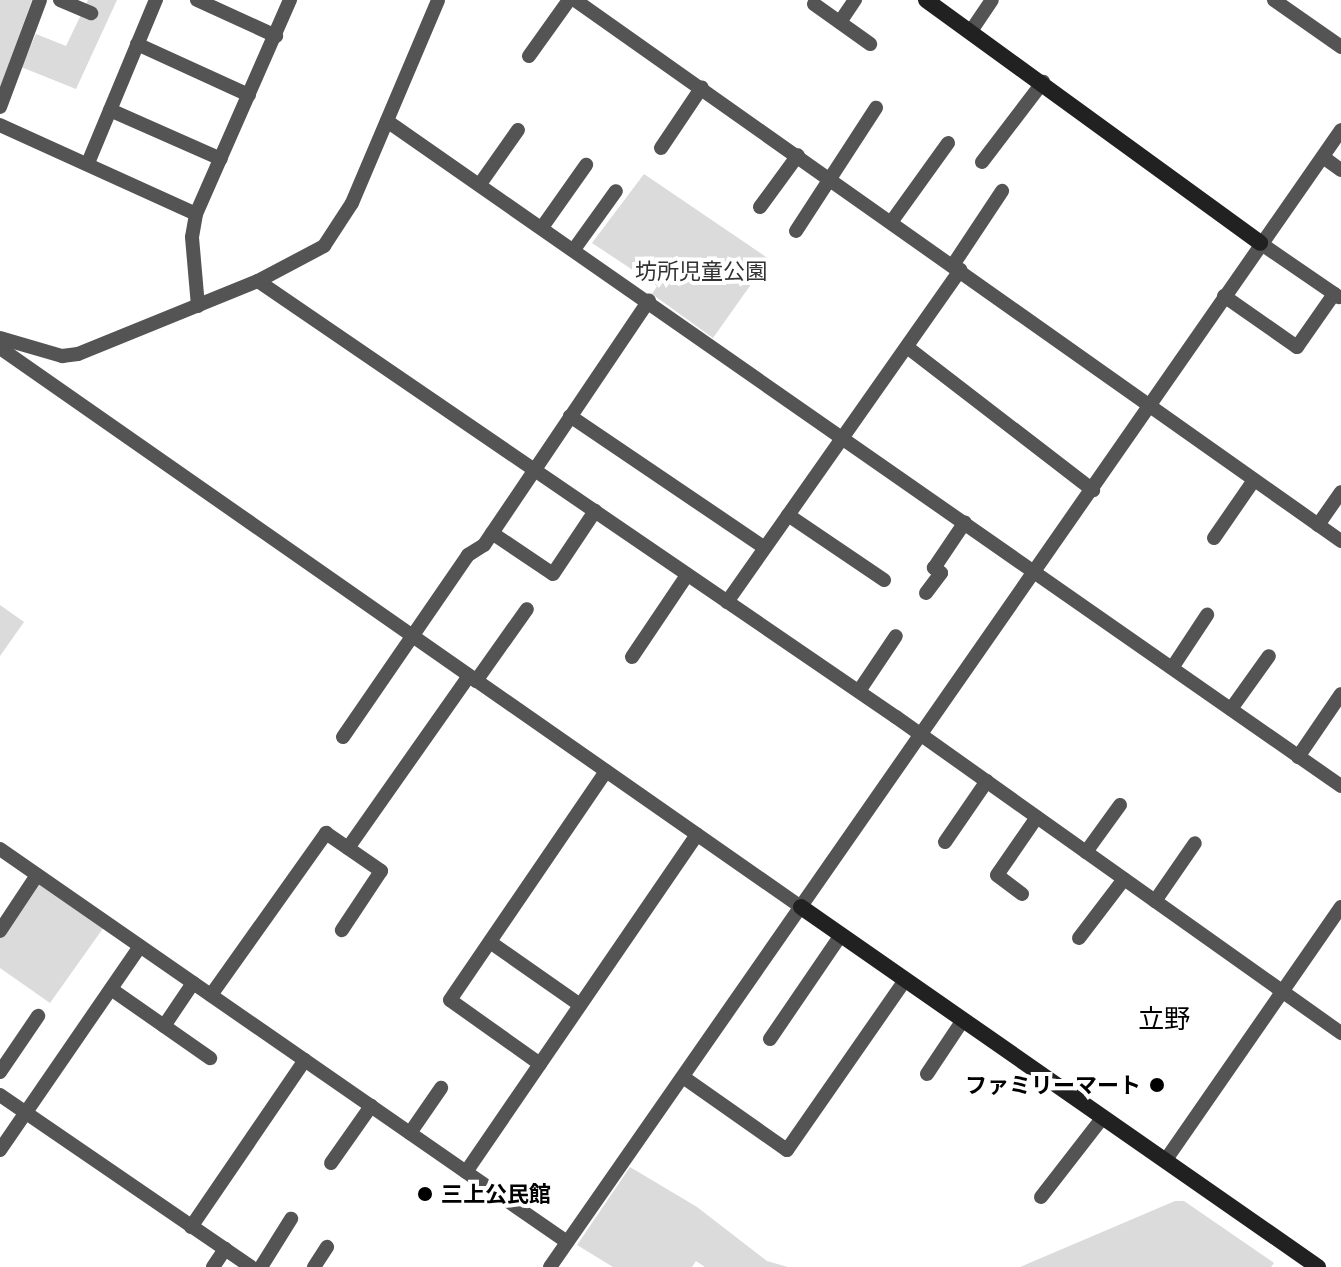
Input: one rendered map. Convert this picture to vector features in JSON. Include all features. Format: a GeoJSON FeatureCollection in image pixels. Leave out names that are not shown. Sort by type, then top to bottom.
{"type":"FeatureCollection","features":[{"type":"Feature","properties":{"kind":"street"},"geometry":{"type":"LineString","coordinates":[[0,107],[40,0]]}},
{"type":"Feature","properties":{"kind":"street"},"geometry":{"type":"LineString","coordinates":[[60,0],[91,13]]}},
{"type":"Feature","properties":{"kind":"street"},"geometry":{"type":"LineString","coordinates":[[88,163],[156,0]]}},
{"type":"Feature","properties":{"kind":"street"},"geometry":{"type":"LineString","coordinates":[[197,0],[276,36]]}},
{"type":"Feature","properties":{"kind":"street"},"geometry":{"type":"LineString","coordinates":[[198,306],[192,237],[196,214],[290,0]]}},
{"type":"Feature","properties":{"kind":"street"},"geometry":{"type":"LineString","coordinates":[[0,338],[62,356],[78,354],[258,281],[324,246],[352,203],[438,0]]}},
{"type":"Feature","properties":{"kind":"street"},"geometry":{"type":"LineString","coordinates":[[529,56],[569,0]]}},
{"type":"Feature","properties":{"kind":"street"},"geometry":{"type":"LineString","coordinates":[[575,0],[1341,541]]}},
{"type":"Feature","properties":{"kind":"street"},"geometry":{"type":"LineString","coordinates":[[840,22],[855,0]]}},
{"type":"Feature","properties":{"kind":"street"},"geometry":{"type":"LineString","coordinates":[[926,0],[1337,296],[1297,347],[1224,296]]}},
{"type":"Feature","properties":{"kind":"street"},"geometry":{"type":"LineString","coordinates":[[971,31],[992,0]]}},
{"type":"Feature","properties":{"kind":"street"},"geometry":{"type":"LineString","coordinates":[[1274,0],[1341,47]]}},
{"type":"Feature","properties":{"kind":"street"},"geometry":{"type":"LineString","coordinates":[[814,4],[870,44]]}},
{"type":"Feature","properties":{"kind":"street"},"geometry":{"type":"LineString","coordinates":[[137,44],[249,95]]}},
{"type":"Feature","properties":{"kind":"street"},"geometry":{"type":"LineString","coordinates":[[982,162],[1043,82]]}},
{"type":"Feature","properties":{"kind":"street"},"geometry":{"type":"LineString","coordinates":[[661,148],[702,87]]}},
{"type":"Feature","properties":{"kind":"street"},"geometry":{"type":"LineString","coordinates":[[796,231],[828,185],[828,176],[876,108]]}},
{"type":"Feature","properties":{"kind":"street"},"geometry":{"type":"LineString","coordinates":[[110,110],[221,159]]}},
{"type":"Feature","properties":{"kind":"street"},"geometry":{"type":"LineString","coordinates":[[387,121],[575,248],[1341,786]]}},
{"type":"Feature","properties":{"kind":"street"},"geometry":{"type":"LineString","coordinates":[[0,125],[196,214]]}},
{"type":"Feature","properties":{"kind":"street"},"geometry":{"type":"LineString","coordinates":[[480,184],[518,130]]}},
{"type":"Feature","properties":{"kind":"street"},"geometry":{"type":"LineString","coordinates":[[550,1267],[1037,573],[1260,243],[1341,130]]}},
{"type":"Feature","properties":{"kind":"street"},"geometry":{"type":"LineString","coordinates":[[892,221],[948,143]]}},
{"type":"Feature","properties":{"kind":"street"},"geometry":{"type":"LineString","coordinates":[[760,207],[798,155]]}},
{"type":"Feature","properties":{"kind":"street"},"geometry":{"type":"LineString","coordinates":[[1323,157],[1341,170]]}},
{"type":"Feature","properties":{"kind":"street"},"geometry":{"type":"LineString","coordinates":[[543,226],[586,165]]}},
{"type":"Feature","properties":{"kind":"street"},"geometry":{"type":"LineString","coordinates":[[575,248],[616,191]]}},
{"type":"Feature","properties":{"kind":"street"},"geometry":{"type":"LineString","coordinates":[[727,602],[907,347],[1002,191]]}},
{"type":"Feature","properties":{"kind":"street"},"geometry":{"type":"LineString","coordinates":[[258,281],[859,691],[1341,1033]]}},
{"type":"Feature","properties":{"kind":"street"},"geometry":{"type":"LineString","coordinates":[[343,737],[414,638],[468,555],[492,533],[649,300]]}},
{"type":"Feature","properties":{"kind":"street"},"geometry":{"type":"LineString","coordinates":[[907,347],[1093,490]]}},
{"type":"Feature","properties":{"kind":"street"},"geometry":{"type":"LineString","coordinates":[[0,348],[1318,1267]]}},
{"type":"Feature","properties":{"kind":"street"},"geometry":{"type":"LineString","coordinates":[[570,416],[765,548]]}},
{"type":"Feature","properties":{"kind":"street"},"geometry":{"type":"LineString","coordinates":[[1214,538],[1254,480]]}},
{"type":"Feature","properties":{"kind":"street"},"geometry":{"type":"LineString","coordinates":[[1318,525],[1341,492]]}},
{"type":"Feature","properties":{"kind":"street"},"geometry":{"type":"LineString","coordinates":[[492,533],[553,574],[595,511]]}},
{"type":"Feature","properties":{"kind":"street"},"geometry":{"type":"LineString","coordinates":[[788,515],[884,580]]}},
{"type":"Feature","properties":{"kind":"street"},"geometry":{"type":"LineString","coordinates":[[926,593],[941,573],[934,568],[965,522]]}},
{"type":"Feature","properties":{"kind":"street"},"geometry":{"type":"LineString","coordinates":[[632,657],[687,575]]}},
{"type":"Feature","properties":{"kind":"street"},"geometry":{"type":"LineString","coordinates":[[348,848],[472,678],[527,609]]}},
{"type":"Feature","properties":{"kind":"street"},"geometry":{"type":"LineString","coordinates":[[1172,668],[1207,615]]}},
{"type":"Feature","properties":{"kind":"street"},"geometry":{"type":"LineString","coordinates":[[859,691],[896,636]]}},
{"type":"Feature","properties":{"kind":"street"},"geometry":{"type":"LineString","coordinates":[[1231,709],[1269,656]]}},
{"type":"Feature","properties":{"kind":"street"},"geometry":{"type":"LineString","coordinates":[[1298,757],[1341,694]]}},
{"type":"Feature","properties":{"kind":"street"},"geometry":{"type":"LineString","coordinates":[[540,1064],[450,1000],[606,771]]}},
{"type":"Feature","properties":{"kind":"street"},"geometry":{"type":"LineString","coordinates":[[945,842],[987,781]]}},
{"type":"Feature","properties":{"kind":"street"},"geometry":{"type":"LineString","coordinates":[[1086,852],[1120,805]]}},
{"type":"Feature","properties":{"kind":"street"},"geometry":{"type":"LineString","coordinates":[[1022,894],[997,875],[1037,817]]}},
{"type":"Feature","properties":{"kind":"street"},"geometry":{"type":"LineString","coordinates":[[211,995],[326,833],[381,871],[342,930]]}},
{"type":"Feature","properties":{"kind":"street"},"geometry":{"type":"LineString","coordinates":[[466,1172],[697,835]]}},
{"type":"Feature","properties":{"kind":"street"},"geometry":{"type":"LineString","coordinates":[[1155,901],[1195,843]]}},
{"type":"Feature","properties":{"kind":"street"},"geometry":{"type":"LineString","coordinates":[[0,849],[567,1242]]}},
{"type":"Feature","properties":{"kind":"street"},"geometry":{"type":"LineString","coordinates":[[0,931],[37,875]]}},
{"type":"Feature","properties":{"kind":"street"},"geometry":{"type":"LineString","coordinates":[[1079,938],[1124,879]]}},
{"type":"Feature","properties":{"kind":"street"},"geometry":{"type":"LineString","coordinates":[[1165,1161],[1341,907]]}},
{"type":"Feature","properties":{"kind":"street"},"geometry":{"type":"LineString","coordinates":[[770,1039],[841,935]]}},
{"type":"Feature","properties":{"kind":"street"},"geometry":{"type":"LineString","coordinates":[[490,942],[580,1005]]}},
{"type":"Feature","properties":{"kind":"street"},"geometry":{"type":"LineString","coordinates":[[0,1150],[140,946]]}},
{"type":"Feature","properties":{"kind":"street"},"geometry":{"type":"LineString","coordinates":[[683,1077],[787,1150],[905,980]]}},
{"type":"Feature","properties":{"kind":"street"},"geometry":{"type":"LineString","coordinates":[[164,1026],[193,983]]}},
{"type":"Feature","properties":{"kind":"street"},"geometry":{"type":"LineString","coordinates":[[111,989],[210,1058]]}},
{"type":"Feature","properties":{"kind":"street"},"geometry":{"type":"LineString","coordinates":[[0,1072],[38,1016]]}},
{"type":"Feature","properties":{"kind":"street"},"geometry":{"type":"LineString","coordinates":[[927,1074],[963,1020]]}},
{"type":"Feature","properties":{"kind":"street"},"geometry":{"type":"LineString","coordinates":[[191,1227],[305,1060]]}},
{"type":"Feature","properties":{"kind":"street"},"geometry":{"type":"LineString","coordinates":[[410,1133],[441,1088]]}},
{"type":"Feature","properties":{"kind":"street"},"geometry":{"type":"LineString","coordinates":[[0,1095],[251,1267]]}},
{"type":"Feature","properties":{"kind":"street"},"geometry":{"type":"LineString","coordinates":[[331,1163],[371,1106]]}},
{"type":"Feature","properties":{"kind":"street"},"geometry":{"type":"LineString","coordinates":[[1041,1197],[1103,1117]]}},
{"type":"Feature","properties":{"kind":"street"},"geometry":{"type":"LineString","coordinates":[[261,1267],[291,1219]]}},
{"type":"Feature","properties":{"kind":"street"},"geometry":{"type":"LineString","coordinates":[[314,1267],[327,1247]]}},
{"type":"Feature","properties":{"kind":"street"},"geometry":{"type":"LineString","coordinates":[[213,1267],[225,1249]]}},
{"type":"Feature","properties":{"kind":"green space"},"geometry":{"type":"Polygon","coordinates":[[[0,0],[32,0],[0,88],[0,0]]]}},
{"type":"Feature","properties":{"kind":"green space"},"geometry":{"type":"Polygon","coordinates":[[[88,0],[117,0],[76,89],[21,67],[36,34],[66,46],[88,0]]]}},
{"type":"Feature","properties":{"kind":"green space","name":"坊所児童公園"},"geometry":{"type":"Polygon","coordinates":[[[644,174],[769,259],[713,338],[652,294],[657,286],[592,243],[644,174]]]}},
{"type":"Feature","properties":{"kind":"green space"},"geometry":{"type":"Polygon","coordinates":[[[0,605],[24,622],[0,656],[0,605]]]}},
{"type":"Feature","properties":{"kind":"green space"},"geometry":{"type":"Polygon","coordinates":[[[39,881],[104,927],[50,1003],[0,968],[0,937],[39,881]]]}},
{"type":"Feature","properties":{"kind":"green space"},"geometry":{"type":"Polygon","coordinates":[[[630,1167],[697,1207],[767,1261],[788,1267],[705,1267],[696,1261],[692,1267],[613,1267],[577,1245],[630,1167]]]}},
{"type":"Feature","properties":{"kind":"green space"},"geometry":{"type":"Polygon","coordinates":[[[1175,1201],[1184,1201],[1274,1263],[1271,1267],[1020,1267],[1175,1201]]]}},
{"type":"Feature","properties":{"kind":"place","name":"ファミリーマート"},"geometry":{"type":"Point","coordinates":[1157,1085]}},
{"type":"Feature","properties":{"kind":"place","name":"三上公民館"},"geometry":{"type":"Point","coordinates":[425,1194]}},
{"type":"Feature","properties":{"kind":"district","name":"立野"},"geometry":{"type":"Point","coordinates":[1164,1019]}}]}
